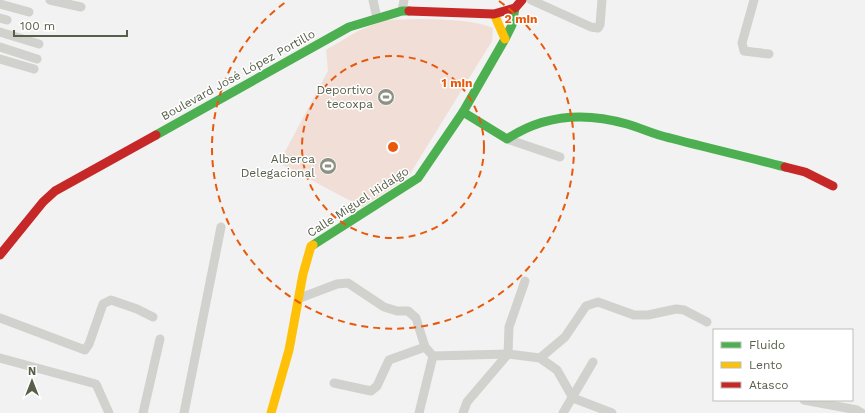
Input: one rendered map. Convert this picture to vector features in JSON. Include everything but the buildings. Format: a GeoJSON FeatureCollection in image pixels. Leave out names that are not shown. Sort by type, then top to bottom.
{"type":"FeatureCollection","features":[{"type":"Feature","properties":{"kind":"street"},"geometry":{"type":"LineString","coordinates":[[50,0],[81,7]]}},
{"type":"Feature","properties":{"kind":"street"},"geometry":{"type":"LineString","coordinates":[[372,0],[378,18]]}},
{"type":"Feature","properties":{"kind":"street"},"geometry":{"type":"LineString","coordinates":[[402,11],[404,0]]}},
{"type":"Feature","properties":{"kind":"street"},"geometry":{"type":"LineString","coordinates":[[515,8],[522,0]]}},
{"type":"Feature","properties":{"kind":"street"},"geometry":{"type":"LineString","coordinates":[[531,0],[591,27],[598,28],[600,25],[602,0]]}},
{"type":"Feature","properties":{"kind":"street"},"geometry":{"type":"LineString","coordinates":[[754,0],[742,43],[744,51],[769,54]]}},
{"type":"Feature","properties":{"kind":"street"},"geometry":{"type":"LineString","coordinates":[[0,4],[29,12]]}},
{"type":"Feature","properties":{"kind":"street","name":"Boulevard José López Portillo"},"geometry":{"type":"LineString","coordinates":[[0,255],[43,202],[55,191],[349,27],[402,11],[494,14],[515,8]]}},
{"type":"Feature","properties":{"kind":"street","name":"Calle Miguel Hidalgo"},"geometry":{"type":"LineString","coordinates":[[271,413],[289,350],[300,298],[303,274],[311,246],[418,178],[463,112],[506,39],[512,25],[515,8]]}},
{"type":"Feature","properties":{"kind":"street"},"geometry":{"type":"LineString","coordinates":[[494,14],[506,39]]}},
{"type":"Feature","properties":{"kind":"street"},"geometry":{"type":"LineString","coordinates":[[0,32],[39,44]]}},
{"type":"Feature","properties":{"kind":"street"},"geometry":{"type":"LineString","coordinates":[[0,47],[38,59]]}},
{"type":"Feature","properties":{"kind":"street"},"geometry":{"type":"LineString","coordinates":[[0,59],[34,69]]}},
{"type":"Feature","properties":{"kind":"street"},"geometry":{"type":"LineString","coordinates":[[463,112],[507,139],[560,157]]}},
{"type":"Feature","properties":{"kind":"street"},"geometry":{"type":"LineString","coordinates":[[507,139],[528,126],[558,118],[590,118],[624,123],[668,138],[699,144],[805,172],[833,186]]}},
{"type":"Feature","properties":{"kind":"street"},"geometry":{"type":"LineString","coordinates":[[184,413],[221,227]]}},
{"type":"Feature","properties":{"kind":"street"},"geometry":{"type":"LineString","coordinates":[[462,413],[467,402],[508,354],[509,326],[525,281]]}},
{"type":"Feature","properties":{"kind":"street"},"geometry":{"type":"LineString","coordinates":[[300,298],[337,284],[348,283],[384,307],[396,311],[408,311],[416,318],[425,347],[433,356],[508,354],[540,358],[557,370],[573,398],[612,413]]}},
{"type":"Feature","properties":{"kind":"street"},"geometry":{"type":"LineString","coordinates":[[0,318],[85,350],[89,344],[103,304],[111,300],[137,309],[153,317]]}},
{"type":"Feature","properties":{"kind":"street"},"geometry":{"type":"LineString","coordinates":[[540,358],[565,337],[586,306],[598,302],[634,316],[648,315],[676,309],[684,310],[707,322]]}},
{"type":"Feature","properties":{"kind":"street"},"geometry":{"type":"LineString","coordinates":[[143,413],[160,339]]}},
{"type":"Feature","properties":{"kind":"street"},"geometry":{"type":"LineString","coordinates":[[334,383],[371,391],[377,386],[390,360],[425,347]]}},
{"type":"Feature","properties":{"kind":"street"},"geometry":{"type":"LineString","coordinates":[[419,413],[433,356]]}},
{"type":"Feature","properties":{"kind":"street"},"geometry":{"type":"LineString","coordinates":[[0,358],[96,384],[110,413]]}},
{"type":"Feature","properties":{"kind":"street"},"geometry":{"type":"LineString","coordinates":[[563,413],[593,362]]}},
{"type":"Feature","properties":{"kind":"street"},"geometry":{"type":"LineString","coordinates":[[809,401],[857,410],[862,413]]}},
{"type":"Feature","properties":{"kind":"shaded area","name":"Deportivo tecoxpa"},"geometry":{"type":"Polygon","coordinates":[[[385,20],[458,20],[484,25],[493,28],[492,41],[408,177],[362,207],[279,163],[328,71],[326,50],[358,31],[385,20]]]}},
{"type":"Feature","properties":{"kind":"traffic: fast"},"geometry":{"type":"LineString","coordinates":[[313,245],[418,178],[463,112],[505,39],[512,25],[515,8]]}},
{"type":"Feature","properties":{"kind":"traffic: fast"},"geometry":{"type":"LineString","coordinates":[[156,135],[349,27],[402,11],[409,11]]}},
{"type":"Feature","properties":{"kind":"traffic: fast"},"geometry":{"type":"LineString","coordinates":[[463,112],[507,139],[535,125],[550,121],[580,117],[596,118],[627,124],[664,137],[785,167]]}},
{"type":"Feature","properties":{"kind":"traffic: slow"},"geometry":{"type":"LineString","coordinates":[[494,14],[505,39]]}},
{"type":"Feature","properties":{"kind":"traffic: slow"},"geometry":{"type":"LineString","coordinates":[[271,413],[289,350],[303,274],[311,246],[313,245]]}},
{"type":"Feature","properties":{"kind":"traffic: jam"},"geometry":{"type":"LineString","coordinates":[[409,11],[494,14],[515,8],[522,0]]}},
{"type":"Feature","properties":{"kind":"traffic: jam"},"geometry":{"type":"LineString","coordinates":[[0,255],[43,202],[55,191],[156,135]]}},
{"type":"Feature","properties":{"kind":"traffic: jam"},"geometry":{"type":"LineString","coordinates":[[785,167],[805,172],[833,186]]}},
{"type":"Feature","properties":{"kind":"place","name":"Deportivo tecoxpa"},"geometry":{"type":"Point","coordinates":[386,97]}},
{"type":"Feature","properties":{"kind":"place","name":"Alberca Delegacional"},"geometry":{"type":"Point","coordinates":[328,166]}}]}
